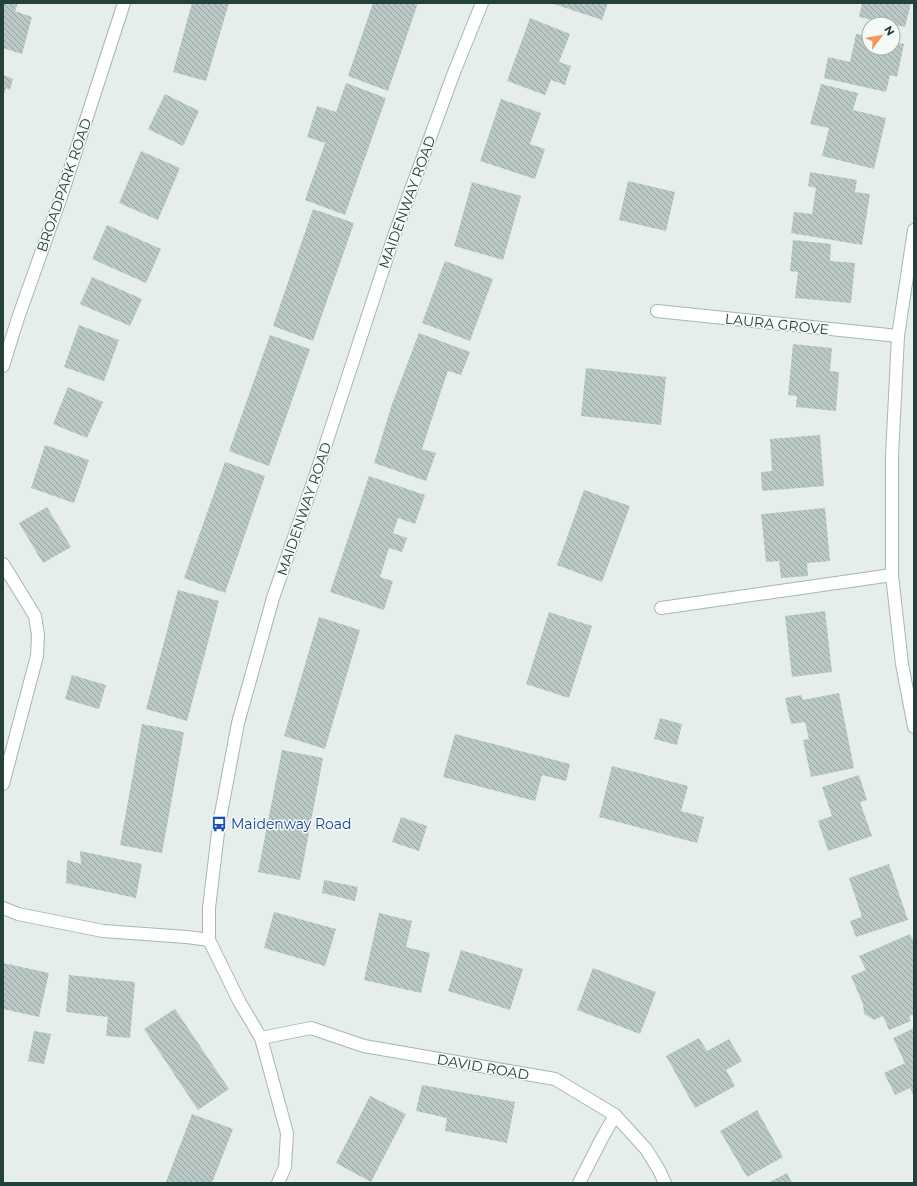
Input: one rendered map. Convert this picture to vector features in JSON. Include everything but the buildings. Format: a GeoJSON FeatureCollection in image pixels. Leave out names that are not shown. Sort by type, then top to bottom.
{"type":"FeatureCollection","features":[{"type":"Feature","properties":{"kind":"street","name":"BROADPARK ROAD"},"geometry":{"type":"LineString","coordinates":[[3,366],[18,318],[61,197],[124,3]]}},
{"type":"Feature","properties":{"kind":"street","name":"MAIDENWAY ROAD"},"geometry":{"type":"LineString","coordinates":[[278,1183],[285,1167],[287,1133],[262,1038],[239,1001],[209,940],[209,908],[220,817],[238,723],[273,598],[316,474],[394,236],[453,75],[482,3]]}},
{"type":"Feature","properties":{"kind":"street"},"geometry":{"type":"LineString","coordinates":[[914,230],[898,336],[892,456],[892,575],[902,664],[914,727]]}},
{"type":"Feature","properties":{"kind":"street","name":"LAURA GROVE"},"geometry":{"type":"LineString","coordinates":[[657,311],[898,336]]}},
{"type":"Feature","properties":{"kind":"street"},"geometry":{"type":"LineString","coordinates":[[3,564],[35,616],[38,636],[37,656],[3,784]]}},
{"type":"Feature","properties":{"kind":"street"},"geometry":{"type":"LineString","coordinates":[[661,608],[892,575]]}},
{"type":"Feature","properties":{"kind":"street"},"geometry":{"type":"LineString","coordinates":[[3,908],[18,914],[103,930],[209,940]]}},
{"type":"Feature","properties":{"kind":"street","name":"DAVID ROAD"},"geometry":{"type":"LineString","coordinates":[[262,1038],[311,1028],[364,1046],[555,1079],[615,1115],[646,1149],[665,1183]]}},
{"type":"Feature","properties":{"kind":"street"},"geometry":{"type":"LineString","coordinates":[[579,1183],[615,1115]]}},
{"type":"Feature","properties":{"kind":"place","name":"Maidenway Road"},"geometry":{"type":"Point","coordinates":[219,824]}}]}
